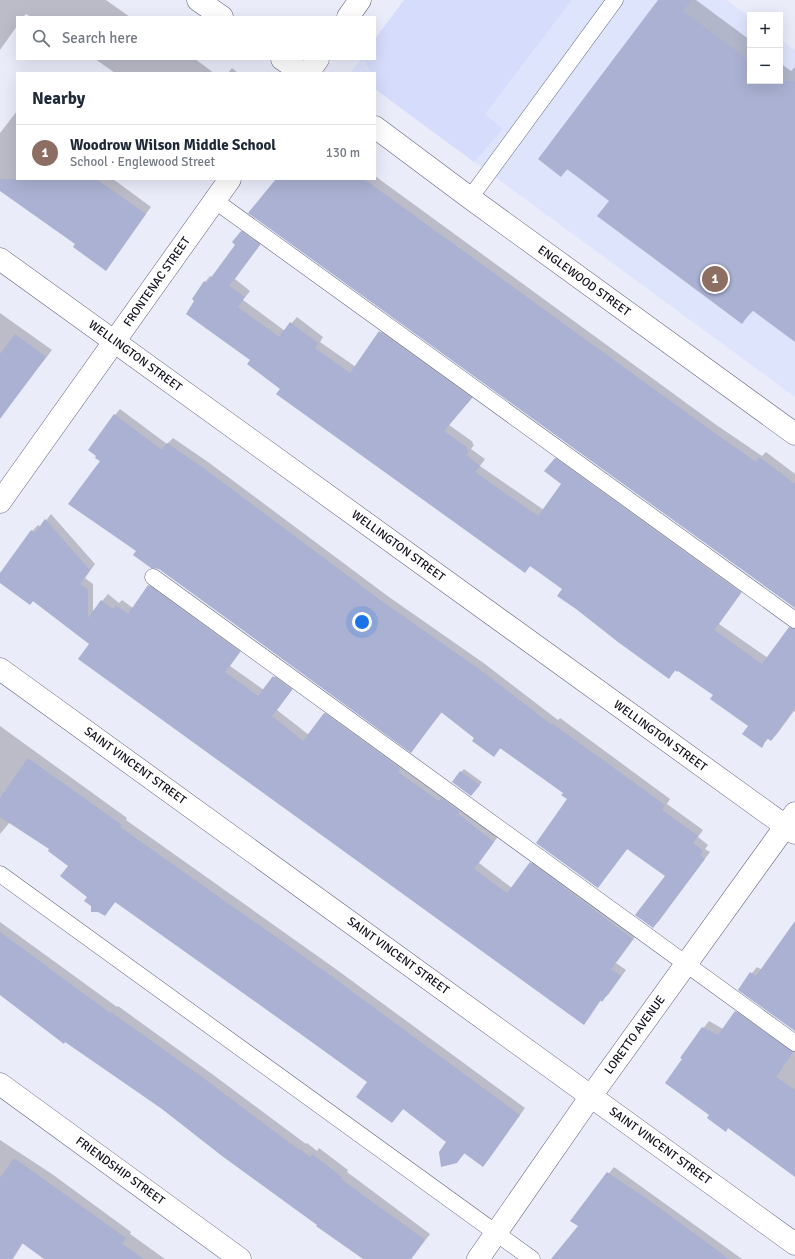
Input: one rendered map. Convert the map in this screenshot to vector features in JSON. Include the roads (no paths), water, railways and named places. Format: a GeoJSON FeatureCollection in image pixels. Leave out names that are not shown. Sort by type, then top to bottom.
{"type":"FeatureCollection","features":[{"type":"Feature","properties":{"kind":"street"},"geometry":{"type":"LineString","coordinates":[[198,0],[221,16]]}},
{"type":"Feature","properties":{"kind":"street"},"geometry":{"type":"LineString","coordinates":[[349,16],[360,0]]}},
{"type":"Feature","properties":{"kind":"street"},"geometry":{"type":"LineString","coordinates":[[283,60],[301,72]]}},
{"type":"Feature","properties":{"kind":"street"},"geometry":{"type":"LineString","coordinates":[[309,72],[317,60]]}},
{"type":"Feature","properties":{"kind":"street","name":"ENGLEWOOD STREET"},"geometry":{"type":"LineString","coordinates":[[376,128],[470,198],[795,434]]}},
{"type":"Feature","properties":{"kind":"street","name":"FRONTENAC STREET"},"geometry":{"type":"LineString","coordinates":[[0,502],[229,180]]}},
{"type":"Feature","properties":{"kind":"street","name":"WELLINGTON STREET"},"geometry":{"type":"LineString","coordinates":[[0,259],[792,824]]}},
{"type":"Feature","properties":{"kind":"street","name":"SAINT VINCENT STREET"},"geometry":{"type":"LineString","coordinates":[[0,669],[795,1244]]}},
{"type":"Feature","properties":{"kind":"street","name":"LORETTO AVENUE"},"geometry":{"type":"LineString","coordinates":[[478,1259],[591,1096],[686,964],[792,824]]}},
{"type":"Feature","properties":{"kind":"street","name":"FRIENDSHIP STREET"},"geometry":{"type":"LineString","coordinates":[[0,1084],[240,1259]]}},
{"type":"Feature","properties":{"kind":"lane"},"geometry":{"type":"LineString","coordinates":[[470,198],[615,0]]}},
{"type":"Feature","properties":{"kind":"lane"},"geometry":{"type":"LineString","coordinates":[[214,200],[795,620]]}},
{"type":"Feature","properties":{"kind":"lane"},"geometry":{"type":"LineString","coordinates":[[153,577],[795,1043]]}},
{"type":"Feature","properties":{"kind":"lane"},"geometry":{"type":"LineString","coordinates":[[0,874],[532,1259]]}},
{"type":"Feature","properties":{"kind":"place","name":"Woodrow Wilson Middle School"},"geometry":{"type":"Point","coordinates":[715,279]}}]}
